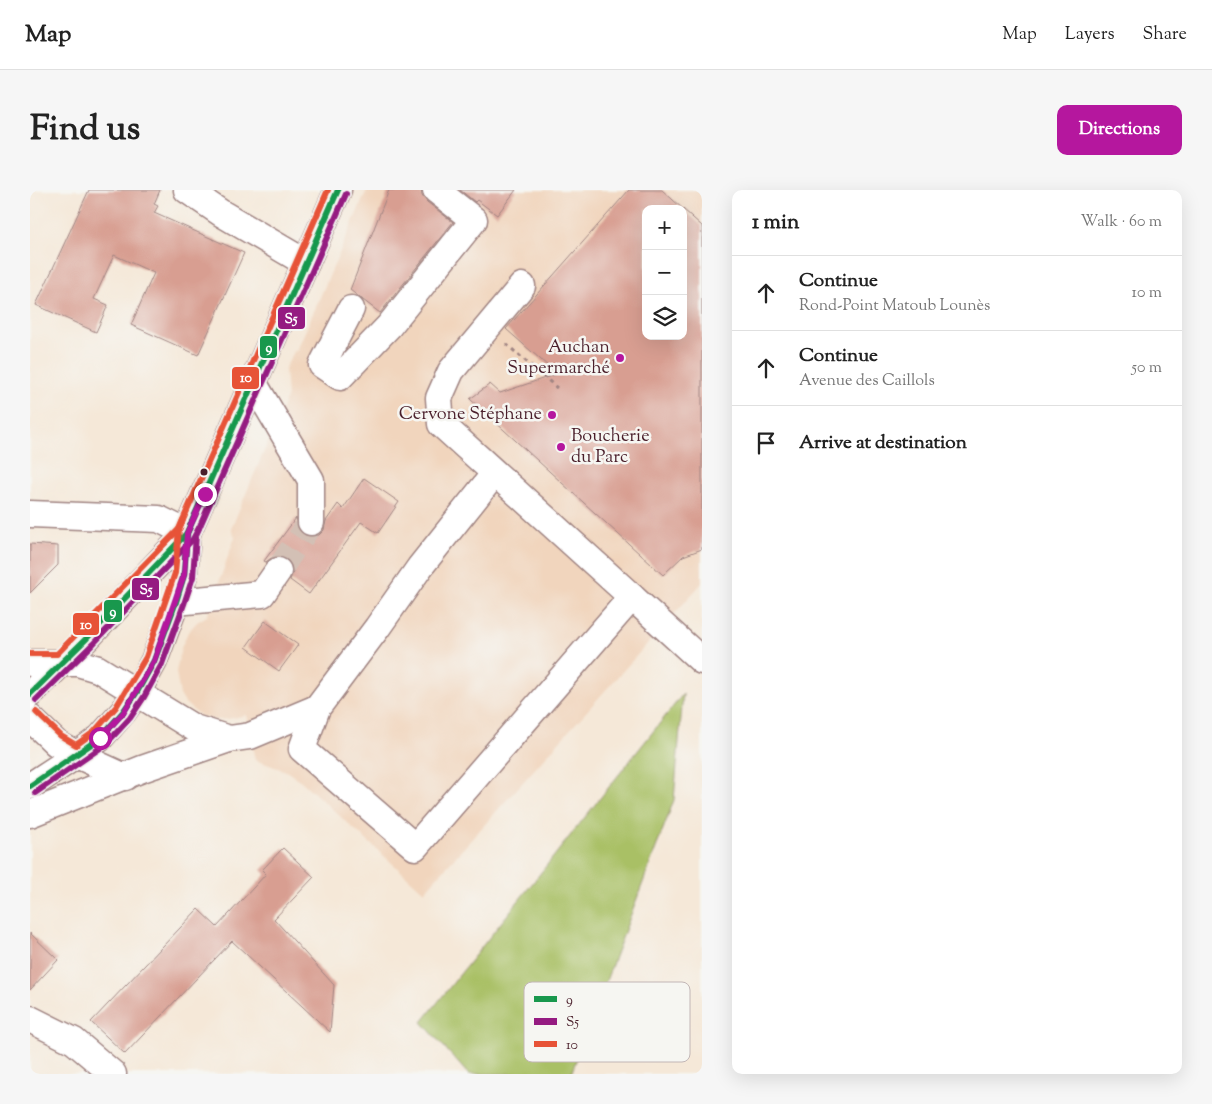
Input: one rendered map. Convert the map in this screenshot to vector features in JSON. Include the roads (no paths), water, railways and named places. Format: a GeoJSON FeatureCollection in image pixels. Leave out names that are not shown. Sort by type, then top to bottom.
{"type":"FeatureCollection","features":[{"type":"Feature","properties":{"kind":"street"},"geometry":{"type":"LineString","coordinates":[[187,190],[221,213],[306,263]]}},
{"type":"Feature","properties":{"kind":"street"},"geometry":{"type":"LineString","coordinates":[[30,786],[100,738],[124,712],[154,661],[184,575],[187,533],[338,190]]}},
{"type":"Feature","properties":{"kind":"street"},"geometry":{"type":"LineString","coordinates":[[351,309],[322,365],[340,377],[389,326],[474,220],[436,190]]}},
{"type":"Feature","properties":{"kind":"street"},"geometry":{"type":"LineString","coordinates":[[522,286],[451,371],[439,398],[441,424],[702,661]]}},
{"type":"Feature","properties":{"kind":"street"},"geometry":{"type":"LineString","coordinates":[[253,382],[311,480],[311,522]]}},
{"type":"Feature","properties":{"kind":"street"},"geometry":{"type":"LineString","coordinates":[[302,749],[317,708],[420,567],[495,473]]}},
{"type":"Feature","properties":{"kind":"street"},"geometry":{"type":"LineString","coordinates":[[30,514],[159,519],[187,533]]}},
{"type":"Feature","properties":{"kind":"street"},"geometry":{"type":"LineString","coordinates":[[30,694],[88,638],[187,533]]}},
{"type":"Feature","properties":{"kind":"street"},"geometry":{"type":"LineString","coordinates":[[176,602],[262,594],[278,571]]}},
{"type":"Feature","properties":{"kind":"street"},"geometry":{"type":"LineString","coordinates":[[30,663],[78,663],[98,669],[194,728],[302,749],[415,847],[632,597]]}},
{"type":"Feature","properties":{"kind":"street"},"geometry":{"type":"LineString","coordinates":[[30,814],[142,769],[240,738],[317,708]]}},
{"type":"Feature","properties":{"kind":"street"},"geometry":{"type":"LineString","coordinates":[[30,718],[56,744],[125,777]]}},
{"type":"Feature","properties":{"kind":"street"},"geometry":{"type":"LineString","coordinates":[[30,1019],[74,1040],[113,1074]]}},
{"type":"Feature","properties":{"kind":"tunnel"},"geometry":{"type":"LineString","coordinates":[[278,571],[311,522]]}},
{"type":"Feature","properties":{"kind":"place","name":"Auchan Supermarché"},"geometry":{"type":"Point","coordinates":[620,358]}},
{"type":"Feature","properties":{"kind":"place","name":"Cervone Stéphane"},"geometry":{"type":"Point","coordinates":[552,415]}},
{"type":"Feature","properties":{"kind":"place","name":"Boucherie du Parc"},"geometry":{"type":"Point","coordinates":[561,447]}}]}
